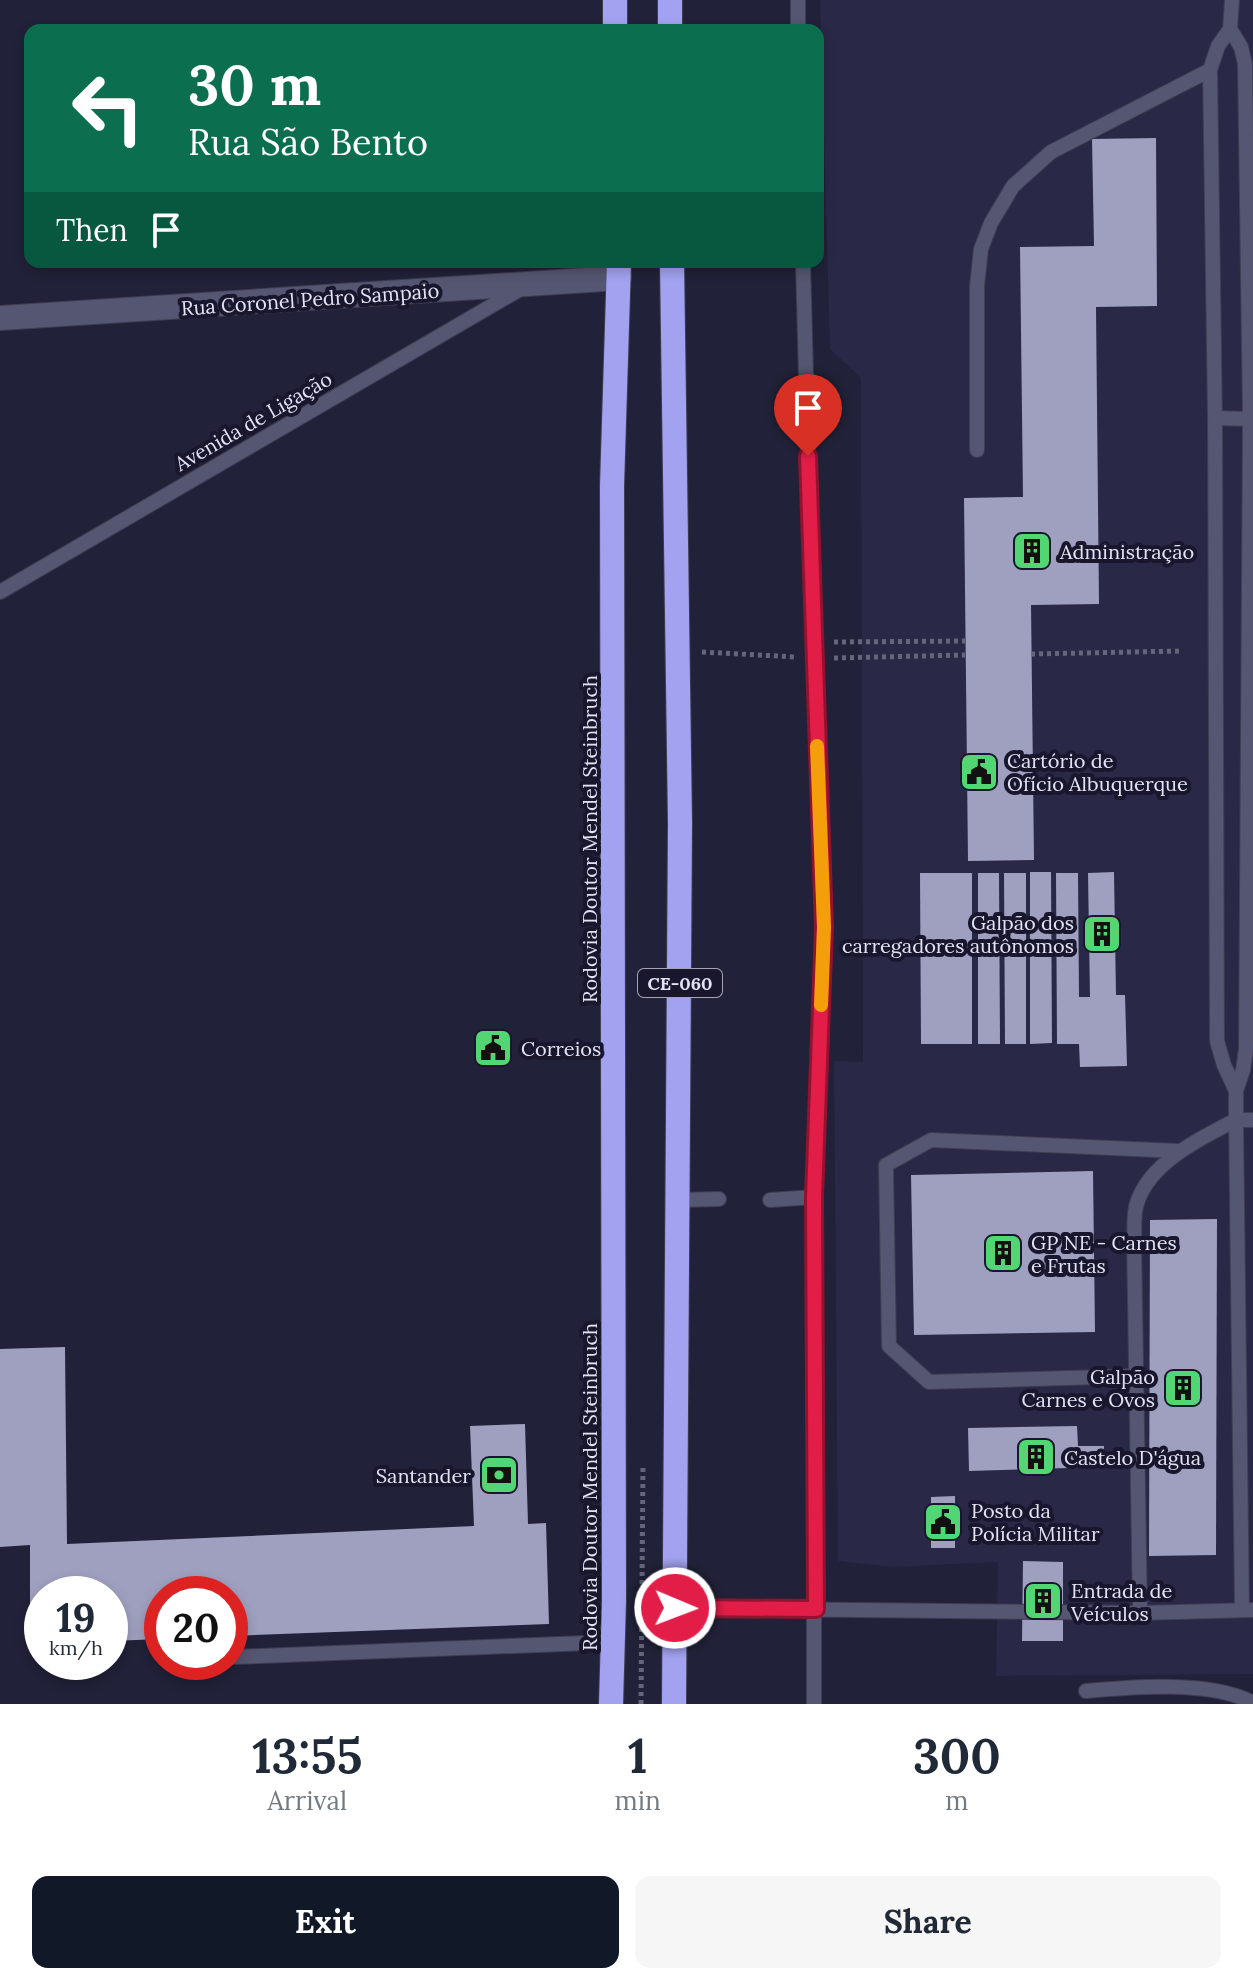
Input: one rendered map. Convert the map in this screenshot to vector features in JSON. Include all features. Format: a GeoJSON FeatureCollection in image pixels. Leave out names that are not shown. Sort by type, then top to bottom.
{"type":"FeatureCollection","features":[{"type":"Feature","properties":{"kind":"highway"},"geometry":{"type":"LineString","coordinates":[[615,0],[615,24]]}},
{"type":"Feature","properties":{"kind":"highway"},"geometry":{"type":"LineString","coordinates":[[670,0],[670,24]]}},
{"type":"Feature","properties":{"kind":"highway","name":"CE-060"},"geometry":{"type":"LineString","coordinates":[[672,268],[680,823],[674,1704]]}},
{"type":"Feature","properties":{"kind":"highway","name":"Rodovia Doutor Mendel Steinbruch"},"geometry":{"type":"LineString","coordinates":[[611,1704],[612,486],[619,270]]}},
{"type":"Feature","properties":{"kind":"street","name":"Rua Coronel Pedro Sampaio"},"geometry":{"type":"LineString","coordinates":[[0,318],[526,286],[619,270]]}},
{"type":"Feature","properties":{"kind":"lane"},"geometry":{"type":"LineString","coordinates":[[798,0],[798,24]]}},
{"type":"Feature","properties":{"kind":"lane"},"geometry":{"type":"LineString","coordinates":[[1232,0],[1230,29],[1218,46],[1210,70],[1215,418],[1217,1041],[1236,1091]]}},
{"type":"Feature","properties":{"kind":"lane"},"geometry":{"type":"LineString","coordinates":[[675,1608],[1140,1613],[1248,1610],[1246,1196],[1236,1120],[1236,1091],[1246,1049],[1250,419],[1245,64],[1241,47],[1230,29]]}},
{"type":"Feature","properties":{"kind":"lane"},"geometry":{"type":"LineString","coordinates":[[977,450],[977,286],[981,249],[991,223],[1013,186],[1051,152],[1210,70]]}},
{"type":"Feature","properties":{"kind":"lane"},"geometry":{"type":"LineString","coordinates":[[803,268],[824,927],[814,1197],[814,1704]]}},
{"type":"Feature","properties":{"kind":"lane","name":"Avenida de Ligação"},"geometry":{"type":"LineString","coordinates":[[0,592],[526,286]]}},
{"type":"Feature","properties":{"kind":"lane"},"geometry":{"type":"LineString","coordinates":[[1215,418],[1250,419]]}},
{"type":"Feature","properties":{"kind":"lane"},"geometry":{"type":"LineString","coordinates":[[1140,1613],[1134,1240],[1137,1202],[1149,1181],[1178,1151],[1236,1120],[1253,1120]]}},
{"type":"Feature","properties":{"kind":"lane"},"geometry":{"type":"LineString","coordinates":[[1136,1376],[929,1382],[889,1346],[886,1165],[931,1140],[1178,1151]]}},
{"type":"Feature","properties":{"kind":"lane"},"geometry":{"type":"LineString","coordinates":[[770,1200],[814,1197]]}},
{"type":"Feature","properties":{"kind":"lane"},"geometry":{"type":"LineString","coordinates":[[679,1200],[719,1199]]}},
{"type":"Feature","properties":{"kind":"lane"},"geometry":{"type":"LineString","coordinates":[[248,1656],[612,1642]]}},
{"type":"Feature","properties":{"kind":"lane"},"geometry":{"type":"LineString","coordinates":[[1086,1691],[1146,1685],[1218,1692],[1253,1703]]}},
{"type":"Feature","properties":{"kind":"path"},"geometry":{"type":"LineString","coordinates":[[813,643],[965,641]]}},
{"type":"Feature","properties":{"kind":"path"},"geometry":{"type":"LineString","coordinates":[[1031,654],[1182,651]]}},
{"type":"Feature","properties":{"kind":"shaded area"},"geometry":{"type":"Polygon","coordinates":[[[820,0],[1253,0],[1253,1674],[996,1676],[998,1562],[892,1567],[838,1561],[834,1061],[863,1062],[861,378],[830,349],[824,24],[821,24],[820,0]]]}},
{"type":"Feature","properties":{"kind":"building","name":"Administração"},"geometry":{"type":"Polygon","coordinates":[[[1156,138],[1157,306],[1096,307],[1099,604],[1031,605],[1034,860],[968,861],[964,498],[1023,497],[1020,247],[1094,246],[1092,139],[1156,138]]]}},
{"type":"Feature","properties":{"kind":"building","name":"Galpão dos carregadores autônomos"},"geometry":{"type":"Polygon","coordinates":[[[1030,872],[1051,872],[1052,1043],[1030,1044],[1030,872]]]}},
{"type":"Feature","properties":{"kind":"building","name":"Galpão dos carregadores autônomos"},"geometry":{"type":"Polygon","coordinates":[[[1114,872],[1116,995],[1125,995],[1127,1066],[1080,1067],[1079,1044],[1057,1044],[1056,873],[1078,873],[1079,997],[1090,997],[1088,873],[1114,872]]]}},
{"type":"Feature","properties":{"kind":"building","name":"Galpão dos carregadores autônomos"},"geometry":{"type":"Polygon","coordinates":[[[920,873],[972,873],[972,1044],[921,1044],[920,873]]]}},
{"type":"Feature","properties":{"kind":"building","name":"Galpão dos carregadores autônomos"},"geometry":{"type":"Polygon","coordinates":[[[978,873],[999,873],[1000,1044],[978,1044],[978,873]]]}},
{"type":"Feature","properties":{"kind":"building","name":"Galpão dos carregadores autônomos"},"geometry":{"type":"Polygon","coordinates":[[[1004,873],[1026,873],[1026,1044],[1005,1044],[1004,873]]]}},
{"type":"Feature","properties":{"kind":"building","name":"GP NE - Carnes e Frutas"},"geometry":{"type":"Polygon","coordinates":[[[1093,1171],[1095,1332],[914,1335],[911,1175],[1093,1171]]]}},
{"type":"Feature","properties":{"kind":"building","name":"Galpão Carnes e Ovos"},"geometry":{"type":"Polygon","coordinates":[[[1217,1219],[1216,1555],[1149,1556],[1150,1220],[1217,1219]]]}},
{"type":"Feature","properties":{"kind":"building"},"geometry":{"type":"Polygon","coordinates":[[[65,1347],[67,1544],[474,1526],[470,1426],[525,1424],[528,1524],[546,1523],[549,1624],[248,1635],[248,1576],[144,1576],[144,1640],[128,1640],[128,1576],[30,1576],[30,1545],[0,1547],[0,1349],[65,1347]]]}},
{"type":"Feature","properties":{"kind":"building","name":"Castelo D'água"},"geometry":{"type":"Polygon","coordinates":[[[1077,1426],[1078,1446],[1104,1446],[1104,1467],[969,1471],[968,1428],[1077,1426]]]}},
{"type":"Feature","properties":{"kind":"building","name":"Posto da Polícia Militar"},"geometry":{"type":"Polygon","coordinates":[[[955,1496],[955,1548],[931,1548],[931,1497],[955,1496]]]}},
{"type":"Feature","properties":{"kind":"building","name":"Entrada de Veículos"},"geometry":{"type":"Polygon","coordinates":[[[1023,1561],[1063,1562],[1063,1641],[1022,1641],[1023,1561]]]}},
{"type":"Feature","properties":{"kind":"slow traffic"},"geometry":{"type":"LineString","coordinates":[[817,746],[824,927],[821,1005]]}},
{"type":"Feature","properties":{"kind":"place","name":"Administração"},"geometry":{"type":"Point","coordinates":[1032,551]}},
{"type":"Feature","properties":{"kind":"place","name":"Cartório de Ofício Albuquerque"},"geometry":{"type":"Point","coordinates":[979,772]}},
{"type":"Feature","properties":{"kind":"place","name":"Galpão dos carregadores autônomos"},"geometry":{"type":"Point","coordinates":[1102,934]}},
{"type":"Feature","properties":{"kind":"place","name":"Correios"},"geometry":{"type":"Point","coordinates":[493,1048]}},
{"type":"Feature","properties":{"kind":"place","name":"GP NE - Carnes e Frutas"},"geometry":{"type":"Point","coordinates":[1003,1253]}},
{"type":"Feature","properties":{"kind":"place","name":"Galpão Carnes e Ovos"},"geometry":{"type":"Point","coordinates":[1183,1388]}},
{"type":"Feature","properties":{"kind":"place","name":"Castelo D'água"},"geometry":{"type":"Point","coordinates":[1036,1457]}},
{"type":"Feature","properties":{"kind":"place","name":"Santander"},"geometry":{"type":"Point","coordinates":[499,1475]}},
{"type":"Feature","properties":{"kind":"place","name":"Posto da Polícia Militar"},"geometry":{"type":"Point","coordinates":[943,1522]}},
{"type":"Feature","properties":{"kind":"place","name":"Entrada de Veículos"},"geometry":{"type":"Point","coordinates":[1043,1601]}},
{"type":"Feature","properties":{"kind":"route"},"geometry":{"type":"LineString","coordinates":[[675,1608],[816,1609],[814,1197],[824,927],[808,456]]}}]}
